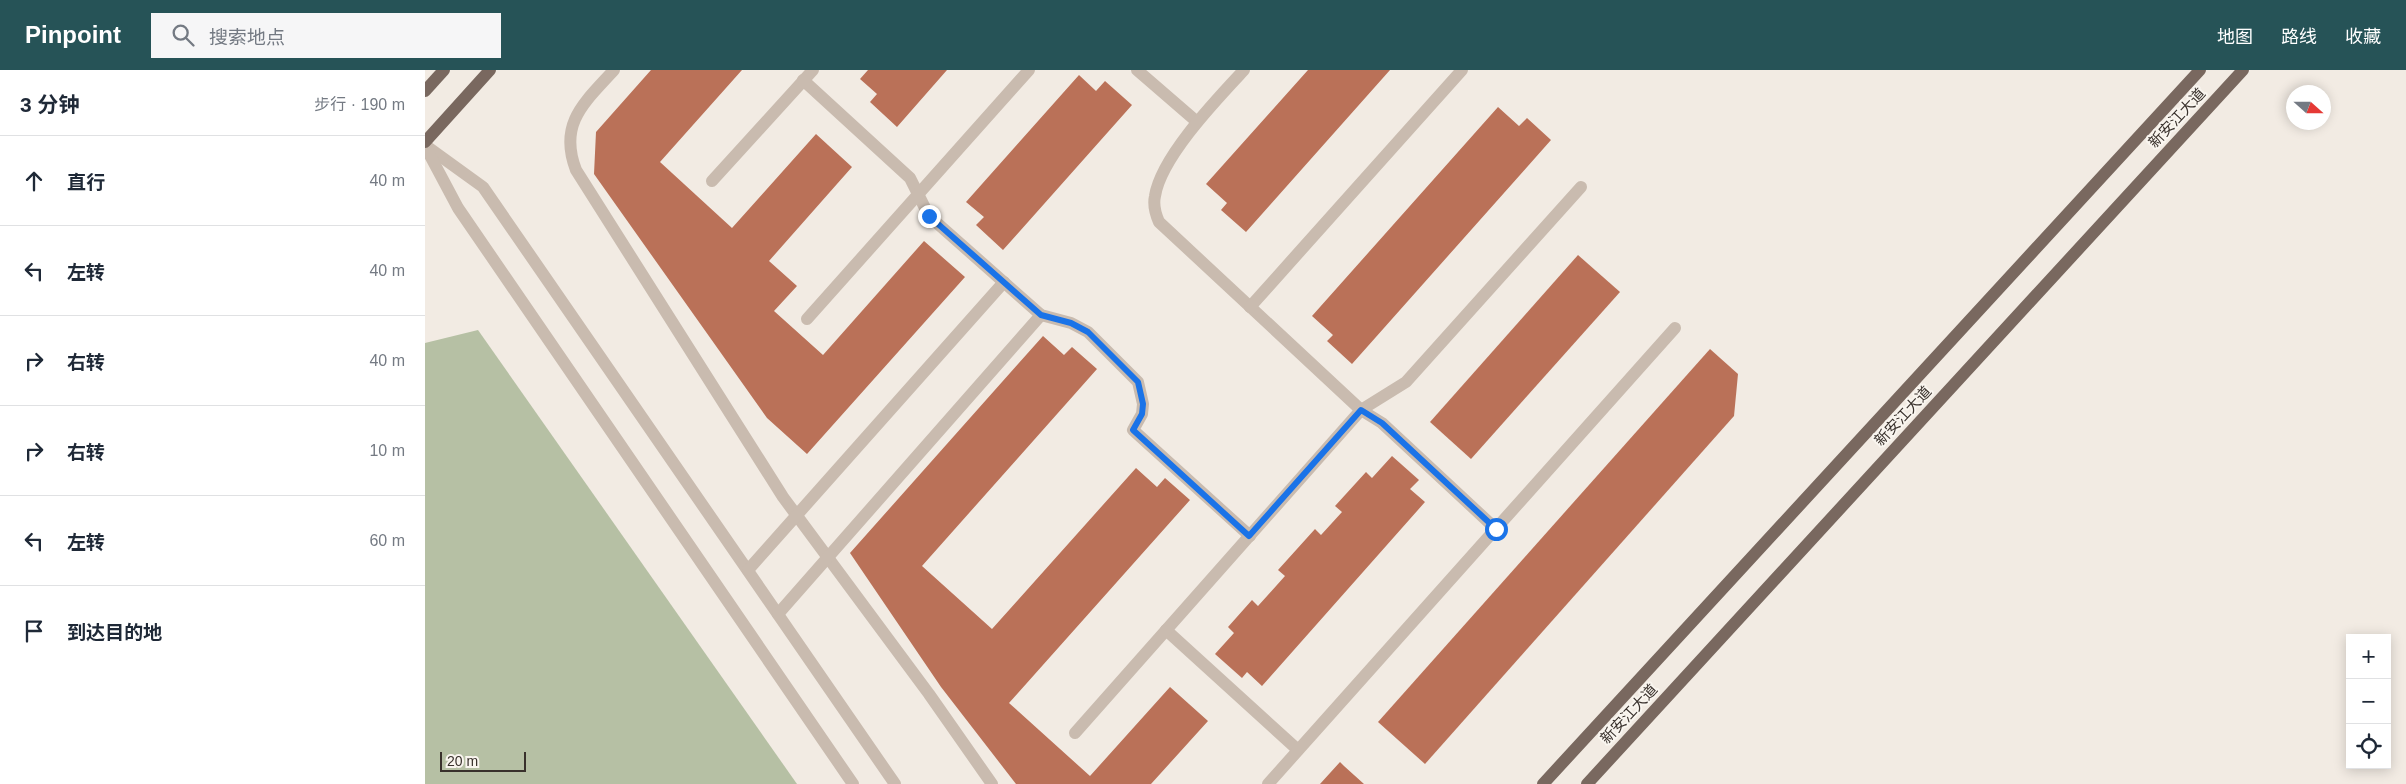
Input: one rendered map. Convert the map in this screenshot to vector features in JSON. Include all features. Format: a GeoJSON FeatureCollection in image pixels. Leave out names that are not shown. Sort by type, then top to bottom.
{"type":"FeatureCollection","features":[{"type":"Feature","properties":{"kind":"main road"},"geometry":{"type":"LineString","coordinates":[[425,91],[444,70]]}},
{"type":"Feature","properties":{"kind":"main road"},"geometry":{"type":"LineString","coordinates":[[425,144],[491,70]]}},
{"type":"Feature","properties":{"kind":"main road","name":"新安江大道"},"geometry":{"type":"LineString","coordinates":[[1543,784],[2200,70]]}},
{"type":"Feature","properties":{"kind":"main road","name":"新安江大道"},"geometry":{"type":"LineString","coordinates":[[1587,784],[2243,70]]}},
{"type":"Feature","properties":{"kind":"street"},"geometry":{"type":"LineString","coordinates":[[614,70],[581,106],[574,119],[569,146],[576,170],[797,515],[929,694],[991,784]]}},
{"type":"Feature","properties":{"kind":"street"},"geometry":{"type":"LineString","coordinates":[[711,181],[813,70]]}},
{"type":"Feature","properties":{"kind":"street"},"geometry":{"type":"LineString","coordinates":[[807,320],[1029,70]]}},
{"type":"Feature","properties":{"kind":"street"},"geometry":{"type":"LineString","coordinates":[[1137,70],[1196,121]]}},
{"type":"Feature","properties":{"kind":"street"},"geometry":{"type":"LineString","coordinates":[[1244,70],[1196,121],[1157,185],[1154,203],[1155,213],[1159,222],[1361,410],[1382,423],[1496,529]]}},
{"type":"Feature","properties":{"kind":"street"},"geometry":{"type":"LineString","coordinates":[[1250,307],[1462,70]]}},
{"type":"Feature","properties":{"kind":"street"},"geometry":{"type":"LineString","coordinates":[[803,80],[910,178],[929,216],[1041,315],[1071,323],[1088,332],[1138,382],[1143,404],[1142,414],[1133,430],[1249,536]]}},
{"type":"Feature","properties":{"kind":"street"},"geometry":{"type":"LineString","coordinates":[[425,144],[483,187],[895,784]]}},
{"type":"Feature","properties":{"kind":"street"},"geometry":{"type":"LineString","coordinates":[[425,144],[458,208],[853,784]]}},
{"type":"Feature","properties":{"kind":"street"},"geometry":{"type":"LineString","coordinates":[[1075,733],[1361,410],[1406,382],[1581,187]]}},
{"type":"Feature","properties":{"kind":"street"},"geometry":{"type":"LineString","coordinates":[[749,570],[1004,282]]}},
{"type":"Feature","properties":{"kind":"street"},"geometry":{"type":"LineString","coordinates":[[778,614],[1041,315]]}},
{"type":"Feature","properties":{"kind":"street"},"geometry":{"type":"LineString","coordinates":[[1268,784],[1675,328]]}},
{"type":"Feature","properties":{"kind":"street"},"geometry":{"type":"LineString","coordinates":[[1166,630],[1299,750]]}},
{"type":"Feature","properties":{"kind":"green space"},"geometry":{"type":"Polygon","coordinates":[[[478,330],[797,784],[425,784],[425,343],[478,330]]]}},
{"type":"Feature","properties":{"kind":"building"},"geometry":{"type":"Polygon","coordinates":[[[651,70],[742,70],[660,162],[732,228],[816,134],[852,167],[769,261],[797,286],[774,311],[823,355],[924,241],[965,277],[807,454],[767,418],[594,174],[596,132],[651,70]]]}},
{"type":"Feature","properties":{"kind":"building"},"geometry":{"type":"Polygon","coordinates":[[[868,70],[947,70],[897,127],[870,102],[877,94],[860,79],[868,70]]]}},
{"type":"Feature","properties":{"kind":"building"},"geometry":{"type":"Polygon","coordinates":[[[1308,70],[1390,70],[1246,232],[1221,210],[1227,203],[1206,184],[1308,70]]]}},
{"type":"Feature","properties":{"kind":"building"},"geometry":{"type":"Polygon","coordinates":[[[1079,75],[1096,91],[1105,81],[1132,105],[1003,250],[976,225],[984,217],[966,202],[1079,75]]]}},
{"type":"Feature","properties":{"kind":"building"},"geometry":{"type":"Polygon","coordinates":[[[1498,107],[1519,126],[1527,118],[1551,140],[1352,364],[1327,341],[1333,335],[1312,316],[1498,107]]]}},
{"type":"Feature","properties":{"kind":"building"},"geometry":{"type":"Polygon","coordinates":[[[1578,255],[1620,292],[1471,459],[1430,422],[1578,255]]]}},
{"type":"Feature","properties":{"kind":"building"},"geometry":{"type":"Polygon","coordinates":[[[1043,336],[1064,355],[1072,347],[1097,369],[922,566],[992,629],[1136,468],[1157,487],[1165,478],[1190,500],[1009,703],[1090,776],[1170,687],[1208,721],[1151,784],[1016,784],[941,687],[850,553],[1043,336]]]}},
{"type":"Feature","properties":{"kind":"building"},"geometry":{"type":"Polygon","coordinates":[[[1710,349],[1738,374],[1734,416],[1425,764],[1378,722],[1710,349]]]}},
{"type":"Feature","properties":{"kind":"building"},"geometry":{"type":"Polygon","coordinates":[[[1392,456],[1419,480],[1410,489],[1425,502],[1262,686],[1247,672],[1242,678],[1215,654],[1234,633],[1228,627],[1252,600],[1258,606],[1285,576],[1278,570],[1315,529],[1321,535],[1342,512],[1335,506],[1366,472],[1372,478],[1392,456]]]}},
{"type":"Feature","properties":{"kind":"building"},"geometry":{"type":"Polygon","coordinates":[[[1340,762],[1344,766],[1364,784],[1320,784],[1340,762]]]}},
{"type":"Feature","properties":{"kind":"route"},"geometry":{"type":"LineString","coordinates":[[929,216],[1041,315],[1071,323],[1088,332],[1138,382],[1142,393],[1142,414],[1133,430],[1249,536],[1361,410],[1382,423],[1496,529]]}}]}
